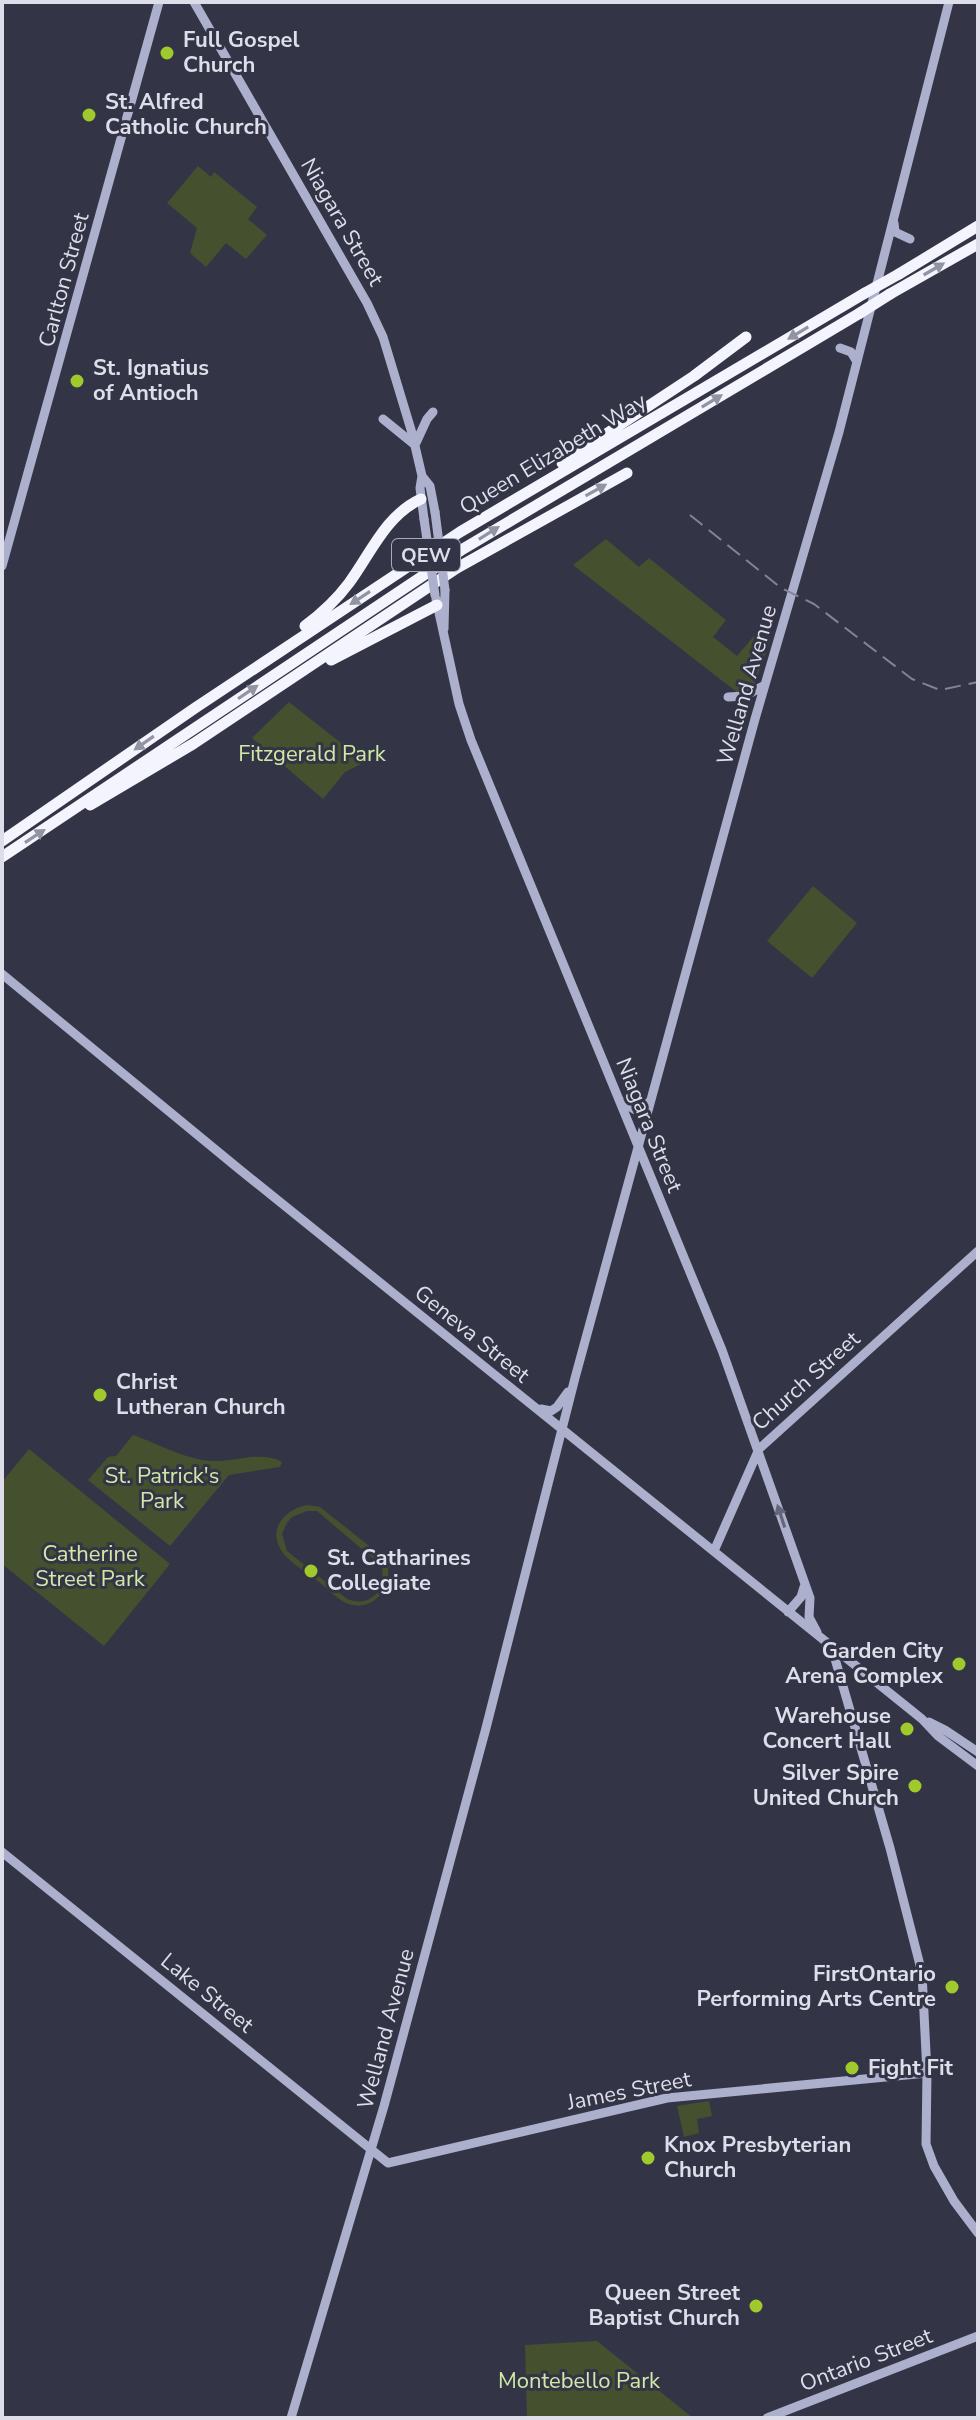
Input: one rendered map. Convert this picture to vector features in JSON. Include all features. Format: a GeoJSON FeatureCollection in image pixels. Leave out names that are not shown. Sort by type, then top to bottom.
{"type":"FeatureCollection","features":[{"type":"Feature","properties":{"kind":"highway","name":"Queen Elizabeth Way"},"geometry":{"type":"LineString","coordinates":[[2,841],[341,609],[494,512],[978,226]]}},
{"type":"Feature","properties":{"kind":"highway","name":"Queen Elizabeth Way"},"geometry":{"type":"LineString","coordinates":[[2,857],[463,549],[978,244]]}},
{"type":"Feature","properties":{"kind":"highway"},"geometry":{"type":"LineString","coordinates":[[494,512],[746,337]]}},
{"type":"Feature","properties":{"kind":"highway"},"geometry":{"type":"LineString","coordinates":[[67,814],[114,793],[193,744],[467,561],[627,473]]}},
{"type":"Feature","properties":{"kind":"highway"},"geometry":{"type":"LineString","coordinates":[[195,708],[338,598],[399,513],[421,499]]}},
{"type":"Feature","properties":{"kind":"highway"},"geometry":{"type":"LineString","coordinates":[[284,683],[441,598]]}},
{"type":"Feature","properties":{"kind":"main road","name":"Carlton Street"},"geometry":{"type":"LineString","coordinates":[[2,566],[159,2]]}},
{"type":"Feature","properties":{"kind":"main road","name":"Niagara Street"},"geometry":{"type":"LineString","coordinates":[[194,2],[367,303],[383,337],[422,476],[424,519],[441,598]]}},
{"type":"Feature","properties":{"kind":"main road","name":"Welland Avenue"},"geometry":{"type":"LineString","coordinates":[[291,2418],[371,2150],[575,1378],[765,685],[866,332],[949,2]]}},
{"type":"Feature","properties":{"kind":"main road"},"geometry":{"type":"LineString","coordinates":[[894,223],[895,232],[910,239]]}},
{"type":"Feature","properties":{"kind":"main road"},"geometry":{"type":"LineString","coordinates":[[840,348],[851,352],[857,362]]}},
{"type":"Feature","properties":{"kind":"main road"},"geometry":{"type":"LineString","coordinates":[[383,419],[415,445],[433,412]]}},
{"type":"Feature","properties":{"kind":"main road","name":"Niagara Street"},"geometry":{"type":"LineString","coordinates":[[422,476],[430,486],[435,512],[440,622],[459,704],[471,740],[716,1335],[810,1598],[809,1617],[818,1634]]}},
{"type":"Feature","properties":{"kind":"main road"},"geometry":{"type":"LineString","coordinates":[[728,697],[745,696],[765,685]]}},
{"type":"Feature","properties":{"kind":"main road","name":"Geneva Street"},"geometry":{"type":"LineString","coordinates":[[2,974],[978,1766]]}},
{"type":"Feature","properties":{"kind":"main road"},"geometry":{"type":"LineString","coordinates":[[619,1100],[640,1113],[653,1096]]}},
{"type":"Feature","properties":{"kind":"main road","name":"Church Street"},"geometry":{"type":"LineString","coordinates":[[714,1551],[759,1449],[978,1251]]}},
{"type":"Feature","properties":{"kind":"main road"},"geometry":{"type":"LineString","coordinates":[[535,1407],[551,1411],[557,1407],[575,1378]]}},
{"type":"Feature","properties":{"kind":"main road"},"geometry":{"type":"LineString","coordinates":[[788,1612],[801,1597],[803,1584]]}},
{"type":"Feature","properties":{"kind":"main road"},"geometry":{"type":"LineString","coordinates":[[831,1645],[890,1848],[922,1973],[927,2073],[926,2141],[929,2156],[954,2201],[978,2233]]}},
{"type":"Feature","properties":{"kind":"main road","name":"Geneva Street"},"geometry":{"type":"LineString","coordinates":[[922,1719],[978,1752]]}},
{"type":"Feature","properties":{"kind":"main road","name":"Lake Street"},"geometry":{"type":"LineString","coordinates":[[2,1852],[388,2163]]}},
{"type":"Feature","properties":{"kind":"main road","name":"James Street"},"geometry":{"type":"LineString","coordinates":[[388,2163],[667,2098],[927,2073]]}},
{"type":"Feature","properties":{"kind":"main road","name":"Ontario Street"},"geometry":{"type":"LineString","coordinates":[[767,2418],[978,2336]]}},
{"type":"Feature","properties":{"kind":"green space"},"geometry":{"type":"Polygon","coordinates":[[[198,166],[211,177],[214,172],[257,207],[248,219],[267,235],[246,259],[226,243],[206,267],[190,253],[197,228],[167,203],[198,166]]]}},
{"type":"Feature","properties":{"kind":"green space"},"geometry":{"type":"Polygon","coordinates":[[[606,539],[639,567],[649,558],[726,620],[713,637],[737,656],[759,630],[771,639],[753,688],[738,693],[573,565],[606,539]]]}},
{"type":"Feature","properties":{"kind":"green space","name":"Fitzgerald Park"},"geometry":{"type":"Polygon","coordinates":[[[289,702],[365,762],[345,772],[323,799],[252,738],[289,702]]]}},
{"type":"Feature","properties":{"kind":"green space"},"geometry":{"type":"Polygon","coordinates":[[[813,886],[857,923],[812,978],[767,941],[813,886]]]}},
{"type":"Feature","properties":{"kind":"green space","name":"St. Patrick's Park"},"geometry":{"type":"Polygon","coordinates":[[[133,1435],[204,1460],[266,1457],[282,1462],[280,1467],[229,1475],[170,1546],[88,1480],[108,1457],[116,1456],[133,1435]]]}},
{"type":"Feature","properties":{"kind":"green space","name":"Catherine Street Park"},"geometry":{"type":"Polygon","coordinates":[[[29,1449],[170,1564],[104,1646],[2,1564],[2,1482],[29,1449]]]}},
{"type":"Feature","properties":{"kind":"green space"},"geometry":{"type":"Polygon","coordinates":[[[300,1507],[320,1507],[392,1564],[383,1591],[372,1602],[357,1606],[337,1598],[284,1554],[277,1542],[278,1527],[286,1515],[300,1507]],[[317,1511],[292,1517],[287,1523],[282,1534],[287,1551],[347,1599],[363,1601],[372,1598],[383,1585],[382,1566],[317,1511]]]}},
{"type":"Feature","properties":{"kind":"green space"},"geometry":{"type":"Polygon","coordinates":[[[709,2101],[712,2116],[697,2119],[699,2133],[684,2137],[677,2106],[709,2101]]]}},
{"type":"Feature","properties":{"kind":"green space","name":"Montebello Park"},"geometry":{"type":"Polygon","coordinates":[[[597,2341],[693,2418],[527,2418],[525,2345],[597,2341]]]}},
{"type":"Feature","properties":{"kind":"railway"},"geometry":{"type":"LineString","coordinates":[[690,515],[781,588],[814,604],[912,679],[940,690],[978,682]]}},
{"type":"Feature","properties":{"kind":"place","name":"Full Gospel Church"},"geometry":{"type":"Point","coordinates":[167,53]}},
{"type":"Feature","properties":{"kind":"place","name":"St. Alfred Catholic Church"},"geometry":{"type":"Point","coordinates":[89,115]}},
{"type":"Feature","properties":{"kind":"place","name":"St. Ignatius of Antioch"},"geometry":{"type":"Point","coordinates":[77,381]}},
{"type":"Feature","properties":{"kind":"place","name":"Christ Lutheran Church"},"geometry":{"type":"Point","coordinates":[100,1395]}},
{"type":"Feature","properties":{"kind":"place","name":"St. Catharines Collegiate"},"geometry":{"type":"Point","coordinates":[311,1571]}},
{"type":"Feature","properties":{"kind":"place","name":"Garden City Arena Complex"},"geometry":{"type":"Point","coordinates":[959,1664]}},
{"type":"Feature","properties":{"kind":"place","name":"Warehouse Concert Hall"},"geometry":{"type":"Point","coordinates":[907,1729]}},
{"type":"Feature","properties":{"kind":"place","name":"Silver Spire United Church"},"geometry":{"type":"Point","coordinates":[915,1786]}},
{"type":"Feature","properties":{"kind":"place","name":"FirstOntario Performing Arts Centre"},"geometry":{"type":"Point","coordinates":[952,1987]}},
{"type":"Feature","properties":{"kind":"place","name":"Fight Fit"},"geometry":{"type":"Point","coordinates":[852,2068]}},
{"type":"Feature","properties":{"kind":"place","name":"Knox Presbyterian Church"},"geometry":{"type":"Point","coordinates":[648,2158]}},
{"type":"Feature","properties":{"kind":"place","name":"Queen Street Baptist Church"},"geometry":{"type":"Point","coordinates":[756,2306]}}]}
